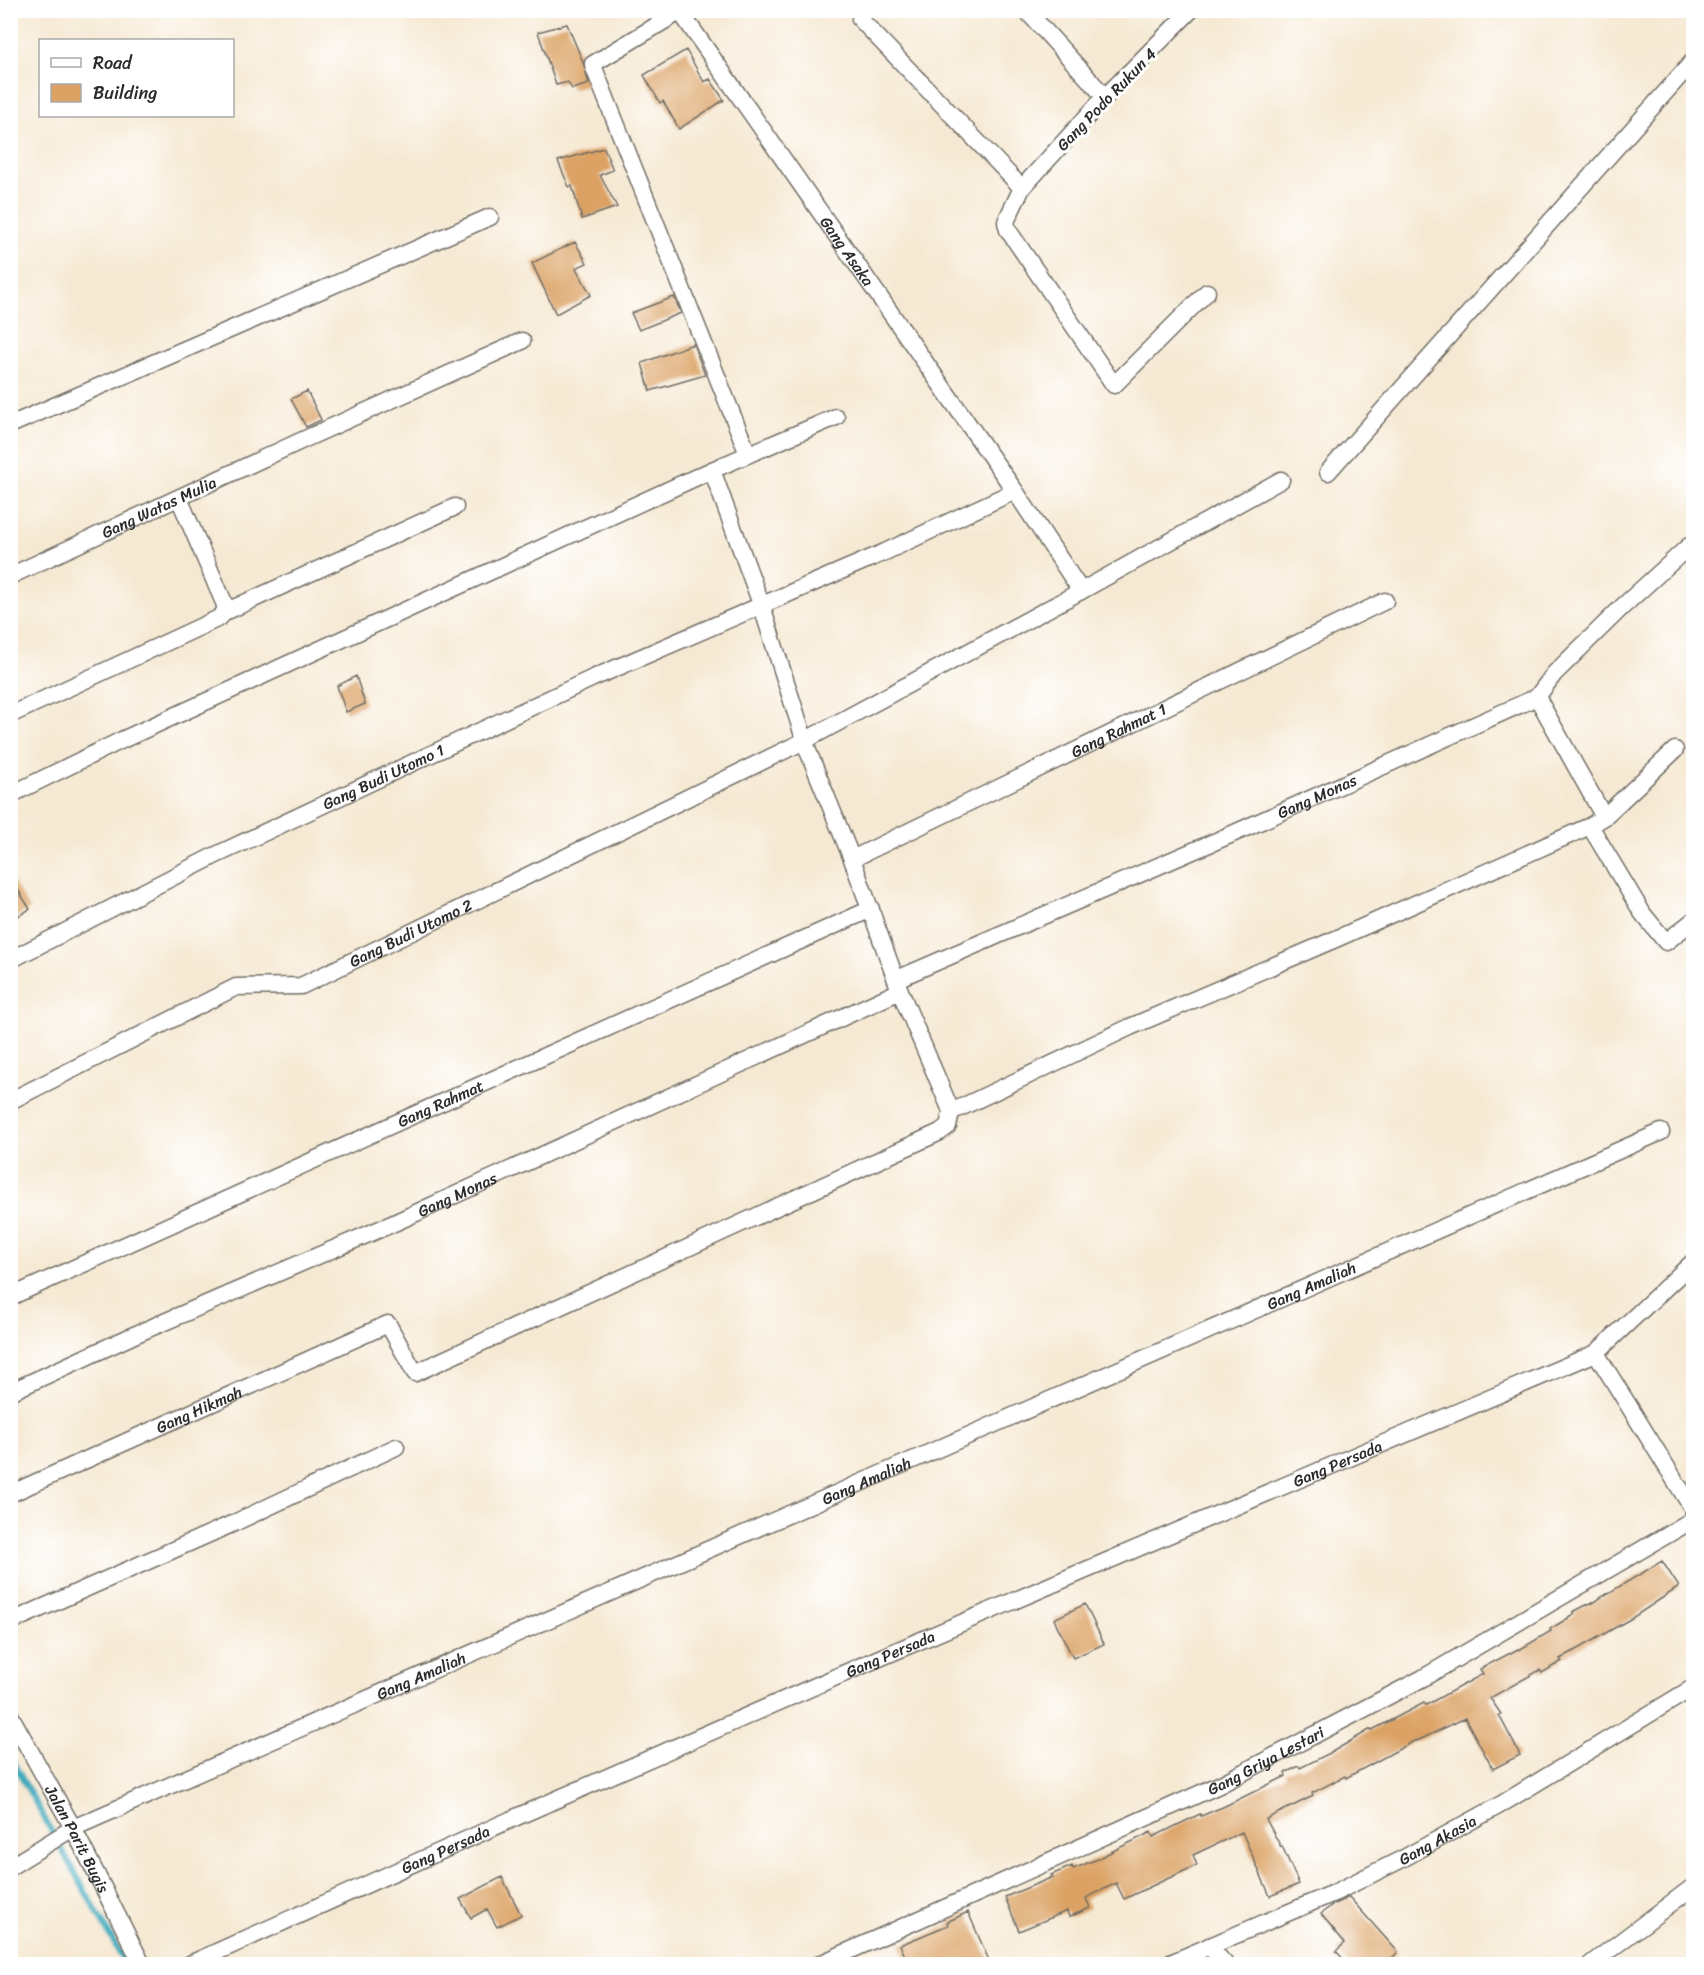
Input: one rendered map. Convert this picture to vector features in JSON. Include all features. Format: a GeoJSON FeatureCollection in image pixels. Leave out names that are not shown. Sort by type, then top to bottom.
{"type":"FeatureCollection","features":[{"type":"Feature","properties":{"kind":"street"},"geometry":{"type":"LineString","coordinates":[[1026,10],[1105,97]]}},
{"type":"Feature","properties":{"kind":"street","name":"Gang Podo Rukun 4"},"geometry":{"type":"LineString","coordinates":[[1191,10],[1105,97],[1023,188],[1006,222],[1008,230],[1114,385],[1207,292]]}},
{"type":"Feature","properties":{"kind":"street"},"geometry":{"type":"LineString","coordinates":[[679,11],[593,64],[748,454]]}},
{"type":"Feature","properties":{"kind":"street","name":"Gang Asaka"},"geometry":{"type":"LineString","coordinates":[[679,11],[1015,491],[1081,591]]}},
{"type":"Feature","properties":{"kind":"street"},"geometry":{"type":"LineString","coordinates":[[861,19],[1023,188]]}},
{"type":"Feature","properties":{"kind":"street"},"geometry":{"type":"LineString","coordinates":[[1328,472],[1694,60]]}},
{"type":"Feature","properties":{"kind":"street"},"geometry":{"type":"LineString","coordinates":[[10,425],[490,217]]}},
{"type":"Feature","properties":{"kind":"street","name":"Gang Watas Mulia"},"geometry":{"type":"LineString","coordinates":[[10,576],[522,341]]}},
{"type":"Feature","properties":{"kind":"street"},"geometry":{"type":"LineString","coordinates":[[10,795],[122,740],[712,470],[836,417]]}},
{"type":"Feature","properties":{"kind":"street"},"geometry":{"type":"LineString","coordinates":[[712,470],[761,604],[804,741],[852,859],[898,985],[931,1066],[952,1109],[956,1110],[1130,1027],[1349,933],[1597,822],[1675,750]]}},
{"type":"Feature","properties":{"kind":"street","name":"Gang Budi Utomo 2"},"geometry":{"type":"LineString","coordinates":[[10,1101],[236,987],[301,986],[804,741],[1281,480]]}},
{"type":"Feature","properties":{"kind":"street","name":"Gang Budi Utomo 1"},"geometry":{"type":"LineString","coordinates":[[10,960],[223,852],[593,678],[885,552],[1015,491]]}},
{"type":"Feature","properties":{"kind":"street"},"geometry":{"type":"LineString","coordinates":[[178,498],[225,605],[225,612]]}},
{"type":"Feature","properties":{"kind":"street"},"geometry":{"type":"LineString","coordinates":[[10,715],[219,618],[225,612],[455,507]]}},
{"type":"Feature","properties":{"kind":"street"},"geometry":{"type":"LineString","coordinates":[[1689,546],[1554,674],[1538,697],[1643,914],[1665,942],[1694,920]]}},
{"type":"Feature","properties":{"kind":"street","name":"Gang Rahmat 1"},"geometry":{"type":"LineString","coordinates":[[852,859],[1384,601]]}},
{"type":"Feature","properties":{"kind":"street","name":"Gang Monas"},"geometry":{"type":"LineString","coordinates":[[10,1392],[134,1335],[394,1223],[898,985],[1538,697]]}},
{"type":"Feature","properties":{"kind":"street","name":"Gang Rahmat"},"geometry":{"type":"LineString","coordinates":[[10,1297],[871,909]]}},
{"type":"Feature","properties":{"kind":"street","name":"Gang Hikmah"},"geometry":{"type":"LineString","coordinates":[[10,1494],[388,1324],[415,1373],[940,1132],[948,1126],[952,1109]]}},
{"type":"Feature","properties":{"kind":"street","name":"Gang Amaliah"},"geometry":{"type":"LineString","coordinates":[[14,1864],[72,1829],[1661,1132]]}},
{"type":"Feature","properties":{"kind":"street"},"geometry":{"type":"LineString","coordinates":[[1694,1261],[1596,1353],[1694,1511]]}},
{"type":"Feature","properties":{"kind":"street","name":"Gang Persada"},"geometry":{"type":"LineString","coordinates":[[190,1965],[521,1815],[877,1659],[1596,1353]]}},
{"type":"Feature","properties":{"kind":"street"},"geometry":{"type":"LineString","coordinates":[[10,1622],[396,1448]]}},
{"type":"Feature","properties":{"kind":"street","name":"Gang Griya Lestari"},"geometry":{"type":"LineString","coordinates":[[820,1965],[1219,1785],[1423,1678],[1694,1519]]}},
{"type":"Feature","properties":{"kind":"street","name":"Gang Akasia"},"geometry":{"type":"LineString","coordinates":[[1168,1965],[1334,1893],[1404,1858],[1500,1805],[1694,1687]]}},
{"type":"Feature","properties":{"kind":"street","name":"Jalan Parit Bugis"},"geometry":{"type":"LineString","coordinates":[[10,1715],[142,1965]]}},
{"type":"Feature","properties":{"kind":"street"},"geometry":{"type":"LineString","coordinates":[[1591,1965],[1694,1886]]}},
{"type":"Feature","properties":{"kind":"street"},"geometry":{"type":"LineString","coordinates":[[1209,1946],[1225,1965]]}},
{"type":"Feature","properties":{"kind":"building"},"geometry":{"type":"Polygon","coordinates":[[[567,24],[583,62],[589,84],[572,89],[568,82],[556,85],[538,32],[567,24]]]}},
{"type":"Feature","properties":{"kind":"building"},"geometry":{"type":"Polygon","coordinates":[[[686,50],[704,82],[710,79],[724,100],[679,129],[663,101],[660,103],[644,75],[686,50]]]}},
{"type":"Feature","properties":{"kind":"building"},"geometry":{"type":"Polygon","coordinates":[[[604,148],[613,170],[600,175],[617,207],[582,219],[572,186],[569,187],[558,161],[604,148]]]}},
{"type":"Feature","properties":{"kind":"building"},"geometry":{"type":"Polygon","coordinates":[[[575,242],[587,263],[576,268],[591,295],[556,314],[532,263],[575,242]]]}},
{"type":"Feature","properties":{"kind":"building"},"geometry":{"type":"Polygon","coordinates":[[[674,297],[681,313],[639,330],[631,313],[674,297]]]}},
{"type":"Feature","properties":{"kind":"building"},"geometry":{"type":"Polygon","coordinates":[[[693,344],[705,375],[650,391],[642,363],[693,344]]]}},
{"type":"Feature","properties":{"kind":"building"},"geometry":{"type":"Polygon","coordinates":[[[307,391],[321,420],[306,427],[291,399],[307,391]]]}},
{"type":"Feature","properties":{"kind":"building"},"geometry":{"type":"Polygon","coordinates":[[[356,676],[365,704],[346,712],[337,686],[356,676]]]}},
{"type":"Feature","properties":{"kind":"building"},"geometry":{"type":"Polygon","coordinates":[[[10,877],[30,909],[10,921],[10,877]]]}},
{"type":"Feature","properties":{"kind":"building"},"geometry":{"type":"Polygon","coordinates":[[[1662,1561],[1679,1587],[1632,1618],[1560,1659],[1562,1661],[1542,1673],[1540,1670],[1490,1698],[1501,1714],[1499,1715],[1520,1755],[1493,1769],[1465,1718],[1416,1740],[1346,1778],[1345,1776],[1312,1793],[1313,1796],[1266,1819],[1282,1846],[1299,1884],[1270,1896],[1242,1832],[1193,1855],[1197,1865],[1124,1899],[1116,1883],[1086,1898],[1090,1908],[1069,1917],[1067,1911],[1019,1931],[1005,1897],[1053,1877],[1051,1875],[1072,1866],[1073,1869],[1095,1860],[1151,1832],[1153,1837],[1200,1814],[1201,1816],[1225,1806],[1286,1776],[1285,1773],[1332,1752],[1371,1729],[1424,1703],[1426,1705],[1483,1674],[1480,1669],[1519,1650],[1551,1631],[1550,1629],[1575,1614],[1573,1612],[1662,1561]]]}},
{"type":"Feature","properties":{"kind":"building"},"geometry":{"type":"Polygon","coordinates":[[[1085,1604],[1104,1644],[1073,1658],[1054,1619],[1085,1604]]]}},
{"type":"Feature","properties":{"kind":"building"},"geometry":{"type":"Polygon","coordinates":[[[502,1877],[521,1915],[497,1927],[487,1909],[471,1918],[460,1899],[502,1877]]]}},
{"type":"Feature","properties":{"kind":"building"},"geometry":{"type":"Polygon","coordinates":[[[1349,1897],[1398,1952],[1385,1965],[1349,1965],[1336,1951],[1345,1943],[1321,1914],[1332,1905],[1349,1897]]]}},
{"type":"Feature","properties":{"kind":"building"},"geometry":{"type":"Polygon","coordinates":[[[968,1912],[991,1965],[909,1965],[900,1945],[948,1925],[947,1922],[968,1912]]]}},
{"type":"Feature","properties":{"kind":"waterway"},"geometry":{"type":"LineString","coordinates":[[10,1757],[126,1964]]}}]}
